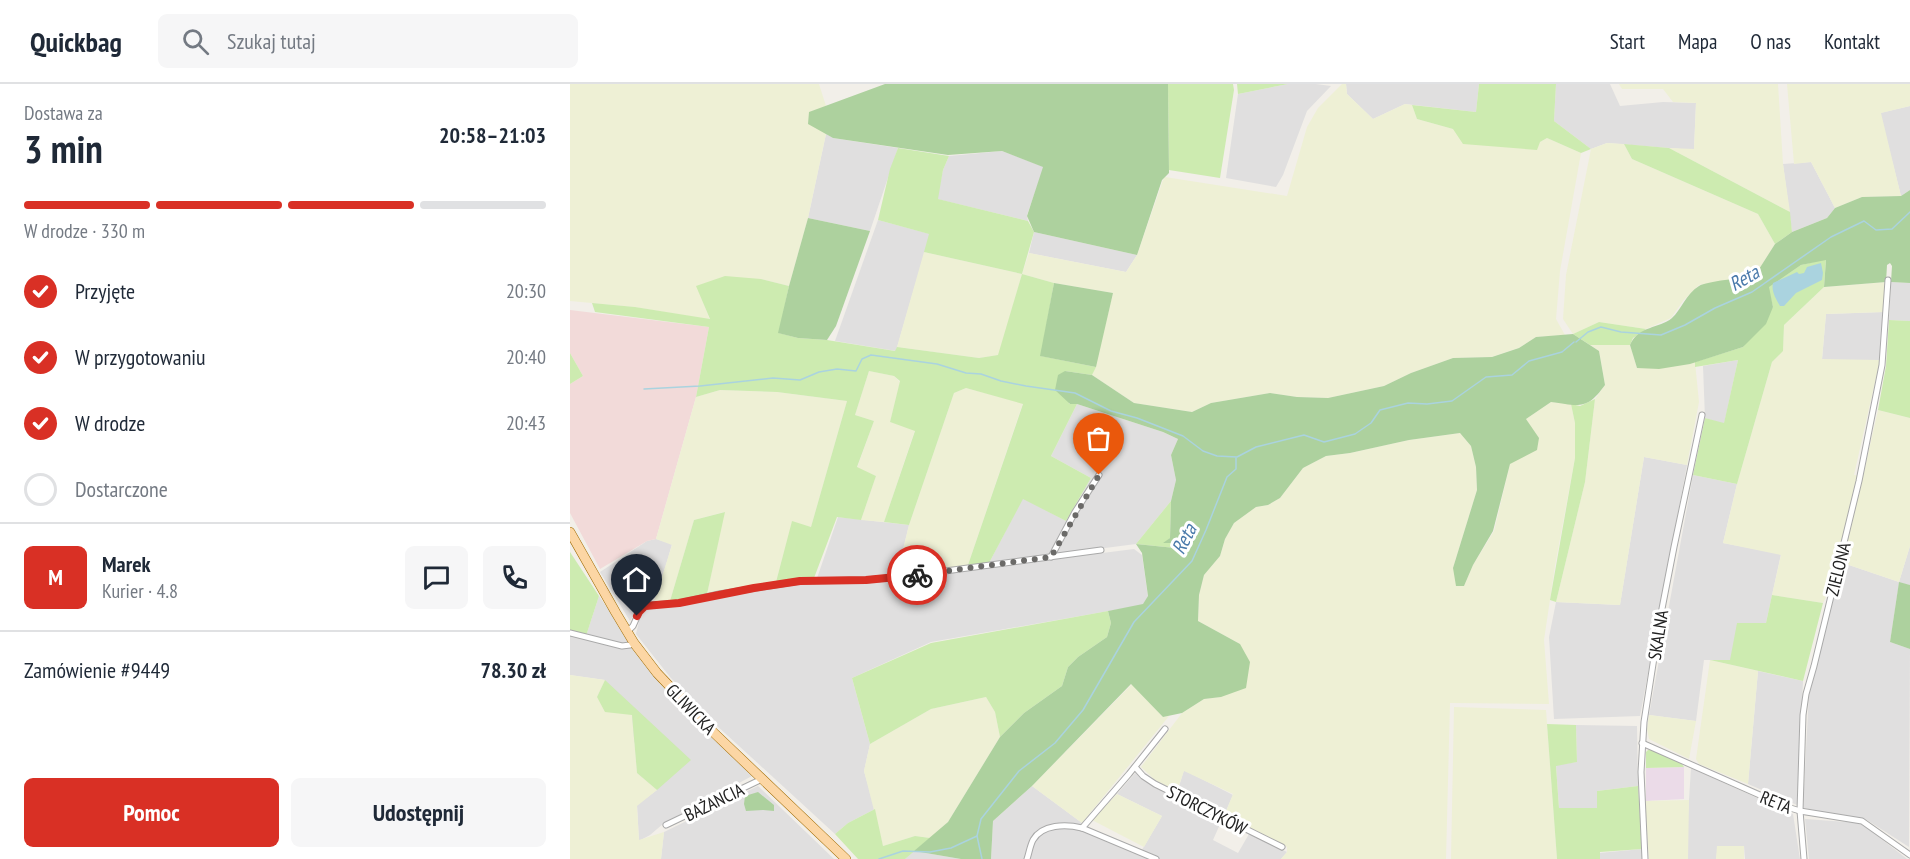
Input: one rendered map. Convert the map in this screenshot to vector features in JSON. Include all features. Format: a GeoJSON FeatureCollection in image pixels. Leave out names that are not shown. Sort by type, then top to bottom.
{"type":"FeatureCollection","features":[{"type":"Feature","properties":{"kind":"main road","name":"GLIWICKA"},"geometry":{"type":"LineString","coordinates":[[570,532],[627,632],[657,673],[682,701],[846,859]]}},
{"type":"Feature","properties":{"kind":"street","name":"ZIELONA"},"geometry":{"type":"LineString","coordinates":[[1804,859],[1800,811],[1803,715],[1806,694],[1859,481],[1884,348],[1888,280]]}},
{"type":"Feature","properties":{"kind":"street","name":"SKALNA"},"geometry":{"type":"LineString","coordinates":[[1646,859],[1642,804],[1642,743],[1660,619],[1702,415]]}},
{"type":"Feature","properties":{"kind":"street"},"geometry":{"type":"LineString","coordinates":[[1051,557],[1099,475]]}},
{"type":"Feature","properties":{"kind":"street"},"geometry":{"type":"LineString","coordinates":[[627,632],[633,626],[641,608],[651,605],[679,603],[718,594],[800,581],[898,577],[1101,550]]}},
{"type":"Feature","properties":{"kind":"street"},"geometry":{"type":"LineString","coordinates":[[570,633],[622,646],[634,643]]}},
{"type":"Feature","properties":{"kind":"street"},"geometry":{"type":"LineString","coordinates":[[1082,828],[1165,729]]}},
{"type":"Feature","properties":{"kind":"street","name":"RETA"},"geometry":{"type":"LineString","coordinates":[[1642,743],[1771,801],[1800,811],[1862,821],[1910,855]]}},
{"type":"Feature","properties":{"kind":"street","name":"STORCZYKÓW"},"geometry":{"type":"LineString","coordinates":[[1135,767],[1155,784],[1282,847]]}},
{"type":"Feature","properties":{"kind":"street","name":"BAŻANCIA"},"geometry":{"type":"LineString","coordinates":[[666,825],[762,779]]}},
{"type":"Feature","properties":{"kind":"street"},"geometry":{"type":"LineString","coordinates":[[1028,859],[1034,838],[1041,831],[1060,825],[1082,828],[1156,859]]}},
{"type":"Feature","properties":{"kind":"shaded area"},"geometry":{"type":"Polygon","coordinates":[[[1288,84],[1331,86],[1307,111],[1283,175],[1276,187],[1226,178],[1238,94],[1288,84]]]}},
{"type":"Feature","properties":{"kind":"shaded area"},"geometry":{"type":"Polygon","coordinates":[[[1346,84],[1479,84],[1476,112],[1405,104],[1373,119],[1347,94],[1346,84]]]}},
{"type":"Feature","properties":{"kind":"shaded area"},"geometry":{"type":"Polygon","coordinates":[[[1556,84],[1610,84],[1620,106],[1663,102],[1696,103],[1694,150],[1607,143],[1591,149],[1554,121],[1556,84]]]}},
{"type":"Feature","properties":{"kind":"shaded area"},"geometry":{"type":"Polygon","coordinates":[[[1910,106],[1910,190],[1901,196],[1880,113],[1910,106]]]}},
{"type":"Feature","properties":{"kind":"shaded area"},"geometry":{"type":"Polygon","coordinates":[[[826,134],[833,138],[898,148],[870,231],[808,218],[826,134]]]}},
{"type":"Feature","properties":{"kind":"shaded area"},"geometry":{"type":"Polygon","coordinates":[[[1002,151],[1044,167],[1027,215],[1028,221],[937,199],[943,170],[949,156],[1002,151]]]}},
{"type":"Feature","properties":{"kind":"shaded area"},"geometry":{"type":"Polygon","coordinates":[[[1811,162],[1835,208],[1827,218],[1792,232],[1783,164],[1811,162]]]}},
{"type":"Feature","properties":{"kind":"shaded area"},"geometry":{"type":"Polygon","coordinates":[[[878,220],[930,234],[896,351],[835,341],[878,220]]]}},
{"type":"Feature","properties":{"kind":"shaded area"},"geometry":{"type":"Polygon","coordinates":[[[1034,232],[1137,255],[1126,272],[1029,253],[1034,232]]]}},
{"type":"Feature","properties":{"kind":"shaded area"},"geometry":{"type":"Polygon","coordinates":[[[1891,282],[1910,283],[1910,321],[1889,320],[1891,282]]]}},
{"type":"Feature","properties":{"kind":"shaded area"},"geometry":{"type":"Polygon","coordinates":[[[570,310],[709,327],[696,397],[656,539],[647,541],[600,569],[570,513],[570,384],[583,376],[570,353],[570,310]]]}},
{"type":"Feature","properties":{"kind":"shaded area"},"geometry":{"type":"Polygon","coordinates":[[[1884,312],[1880,360],[1822,360],[1826,314],[1884,312]]]}},
{"type":"Feature","properties":{"kind":"shaded area"},"geometry":{"type":"Polygon","coordinates":[[[1738,360],[1724,424],[1705,418],[1703,366],[1738,360]]]}},
{"type":"Feature","properties":{"kind":"shaded area"},"geometry":{"type":"Polygon","coordinates":[[[1077,404],[1178,439],[1171,455],[1176,480],[1171,501],[1136,544],[989,563],[1023,498],[1066,521],[1091,478],[1051,456],[1077,404]]]}},
{"type":"Feature","properties":{"kind":"shaded area"},"geometry":{"type":"Polygon","coordinates":[[[1644,457],[1687,465],[1640,716],[1554,719],[1549,637],[1556,602],[1620,605],[1644,457]]]}},
{"type":"Feature","properties":{"kind":"shaded area"},"geometry":{"type":"Polygon","coordinates":[[[1693,475],[1737,484],[1723,543],[1781,554],[1766,623],[1730,660],[1704,660],[1696,721],[1649,715],[1693,475]]]}},
{"type":"Feature","properties":{"kind":"shaded area"},"geometry":{"type":"Polygon","coordinates":[[[838,517],[909,525],[897,579],[1134,549],[1142,555],[1148,597],[1143,605],[931,642],[852,678],[870,744],[864,771],[875,809],[848,823],[835,834],[715,724],[670,677],[636,634],[641,613],[646,609],[691,604],[755,590],[815,584],[838,517]]]}},
{"type":"Feature","properties":{"kind":"shaded area"},"geometry":{"type":"Polygon","coordinates":[[[656,539],[672,544],[666,565],[655,597],[649,598],[639,606],[630,621],[600,572],[647,541],[656,539]]]}},
{"type":"Feature","properties":{"kind":"shaded area"},"geometry":{"type":"Polygon","coordinates":[[[1910,546],[1910,585],[1899,583],[1890,642],[1910,649],[1909,847],[1867,820],[1803,808],[1809,692],[1843,563],[1899,582],[1910,546]]]}},
{"type":"Feature","properties":{"kind":"shaded area"},"geometry":{"type":"Polygon","coordinates":[[[599,596],[660,684],[752,776],[664,823],[639,841],[637,805],[657,790],[605,680],[570,675],[570,632],[586,636],[599,596]]]}},
{"type":"Feature","properties":{"kind":"shaded area"},"geometry":{"type":"Polygon","coordinates":[[[1758,671],[1803,681],[1797,805],[1748,784],[1758,671]]]}},
{"type":"Feature","properties":{"kind":"shaded area"},"geometry":{"type":"Polygon","coordinates":[[[1576,725],[1637,726],[1638,786],[1597,791],[1598,808],[1559,808],[1556,765],[1577,762],[1576,725]]]}},
{"type":"Feature","properties":{"kind":"shaded area"},"geometry":{"type":"Polygon","coordinates":[[[1684,767],[1684,799],[1646,801],[1646,768],[1684,767]]]}},
{"type":"Feature","properties":{"kind":"shaded area"},"geometry":{"type":"Polygon","coordinates":[[[1691,768],[1793,814],[1800,859],[1745,859],[1744,846],[1718,846],[1716,859],[1688,859],[1691,768]]]}},
{"type":"Feature","properties":{"kind":"shaded area"},"geometry":{"type":"Polygon","coordinates":[[[1184,770],[1233,795],[1213,840],[1238,853],[1249,834],[1287,852],[1281,859],[991,859],[993,821],[1032,786],[1082,823],[1139,855],[1162,816],[1117,794],[1136,772],[1177,793],[1184,770]]]}},
{"type":"Feature","properties":{"kind":"shaded area"},"geometry":{"type":"Polygon","coordinates":[[[758,786],[834,859],[661,859],[664,832],[758,786]]]}},
{"type":"Feature","properties":{"kind":"shaded area"},"geometry":{"type":"Polygon","coordinates":[[[1805,819],[1861,823],[1907,859],[1809,859],[1805,819]]]}},
{"type":"Feature","properties":{"kind":"shaded area"},"geometry":{"type":"Polygon","coordinates":[[[1642,849],[1642,859],[1600,859],[1599,853],[1642,849]]]}},
{"type":"Feature","properties":{"kind":"shaded area"},"geometry":{"type":"Polygon","coordinates":[[[914,851],[961,859],[905,859],[914,851]]]}},
{"type":"Feature","properties":{"kind":"green space"},"geometry":{"type":"Polygon","coordinates":[[[570,84],[819,84],[826,106],[810,112],[826,134],[808,218],[789,286],[761,279],[697,286],[710,320],[635,307],[570,301],[570,84]]]}},
{"type":"Feature","properties":{"kind":"green space"},"geometry":{"type":"Polygon","coordinates":[[[885,84],[1168,84],[1169,173],[1162,180],[1137,255],[1034,232],[1027,216],[1043,167],[1002,151],[948,155],[833,138],[808,124],[809,112],[885,84]]]}},
{"type":"Feature","properties":{"kind":"green space"},"geometry":{"type":"Polygon","coordinates":[[[1168,84],[1233,84],[1234,90],[1220,178],[1169,170],[1168,84]]]}},
{"type":"Feature","properties":{"kind":"green space"},"geometry":{"type":"Polygon","coordinates":[[[1237,84],[1288,84],[1238,94],[1237,84]]]}},
{"type":"Feature","properties":{"kind":"green space"},"geometry":{"type":"Polygon","coordinates":[[[1342,84],[1346,84],[1347,94],[1373,119],[1405,104],[1412,105],[1417,119],[1453,129],[1540,142],[1547,138],[1581,153],[1560,271],[1556,319],[1565,335],[1536,337],[1519,348],[1492,357],[1453,358],[1411,373],[1384,386],[1328,398],[1270,393],[1211,403],[1192,412],[1134,403],[1092,375],[1113,293],[1054,283],[1022,274],[1029,253],[1126,272],[1137,255],[1165,177],[1287,196],[1307,127],[1318,108],[1342,84]]]}},
{"type":"Feature","properties":{"kind":"green space"},"geometry":{"type":"Polygon","coordinates":[[[1479,84],[1556,84],[1554,121],[1591,149],[1581,153],[1547,138],[1540,142],[1537,150],[1463,144],[1453,129],[1417,119],[1412,105],[1476,112],[1479,84]]]}},
{"type":"Feature","properties":{"kind":"green space"},"geometry":{"type":"Polygon","coordinates":[[[1619,84],[1778,84],[1783,164],[1790,212],[1669,148],[1694,149],[1696,103],[1673,102],[1663,89],[1622,89],[1619,84]]]}},
{"type":"Feature","properties":{"kind":"green space"},"geometry":{"type":"Polygon","coordinates":[[[1787,84],[1910,84],[1910,106],[1881,113],[1901,196],[1862,197],[1835,208],[1811,162],[1794,164],[1787,84]]]}},
{"type":"Feature","properties":{"kind":"green space"},"geometry":{"type":"Polygon","coordinates":[[[1607,143],[1624,144],[1632,159],[1758,214],[1775,244],[1754,277],[1699,285],[1683,301],[1671,318],[1646,329],[1599,322],[1573,334],[1563,319],[1566,275],[1591,149],[1607,143]]]}},
{"type":"Feature","properties":{"kind":"green space"},"geometry":{"type":"Polygon","coordinates":[[[1624,144],[1669,148],[1790,212],[1792,232],[1775,244],[1758,214],[1632,159],[1624,144]]]}},
{"type":"Feature","properties":{"kind":"green space"},"geometry":{"type":"Polygon","coordinates":[[[898,148],[949,156],[943,170],[938,199],[1028,221],[1034,232],[1022,274],[924,252],[929,234],[878,220],[890,169],[898,148]]]}},
{"type":"Feature","properties":{"kind":"green space"},"geometry":{"type":"Polygon","coordinates":[[[1910,190],[1910,283],[1891,282],[1892,266],[1890,263],[1887,265],[1886,282],[1824,287],[1826,260],[1801,265],[1769,287],[1773,307],[1766,324],[1743,347],[1690,364],[1659,369],[1637,368],[1630,345],[1634,339],[1644,331],[1672,318],[1699,286],[1717,281],[1754,277],[1775,244],[1792,232],[1827,218],[1835,208],[1862,197],[1901,196],[1910,190]]]}},
{"type":"Feature","properties":{"kind":"green space"},"geometry":{"type":"Polygon","coordinates":[[[808,218],[870,231],[836,326],[827,340],[798,338],[778,333],[808,218]]]}},
{"type":"Feature","properties":{"kind":"green space"},"geometry":{"type":"Polygon","coordinates":[[[924,252],[1022,274],[999,355],[979,358],[897,347],[924,252]]]}},
{"type":"Feature","properties":{"kind":"green space"},"geometry":{"type":"Polygon","coordinates":[[[1826,259],[1824,287],[1784,325],[1783,351],[1772,362],[1737,484],[1693,475],[1705,418],[1724,423],[1738,360],[1695,367],[1695,362],[1743,347],[1773,307],[1768,287],[1801,265],[1826,259]]]}},
{"type":"Feature","properties":{"kind":"green space"},"geometry":{"type":"Polygon","coordinates":[[[1022,274],[1054,283],[1041,356],[1096,367],[1092,375],[1065,371],[1069,404],[1077,404],[1051,456],[1091,478],[1066,521],[1023,499],[989,563],[968,565],[1023,404],[966,388],[954,393],[909,525],[884,522],[915,431],[890,422],[900,381],[894,376],[869,371],[855,415],[874,421],[857,467],[876,476],[861,520],[837,517],[814,578],[776,582],[792,521],[811,527],[847,401],[777,392],[720,390],[696,397],[709,327],[595,312],[592,303],[635,307],[710,319],[696,286],[725,276],[761,279],[789,286],[779,333],[798,338],[827,340],[895,351],[897,347],[979,358],[998,355],[1022,274]]]}},
{"type":"Feature","properties":{"kind":"green space"},"geometry":{"type":"Polygon","coordinates":[[[1886,282],[1884,312],[1826,314],[1822,359],[1880,360],[1854,475],[1863,476],[1878,410],[1910,418],[1910,546],[1899,582],[1843,563],[1823,603],[1772,595],[1781,555],[1723,543],[1737,484],[1772,362],[1783,350],[1784,325],[1824,287],[1886,282]]]}},
{"type":"Feature","properties":{"kind":"green space"},"geometry":{"type":"Polygon","coordinates":[[[1054,283],[1113,293],[1096,367],[1040,356],[1054,283]]]}},
{"type":"Feature","properties":{"kind":"green space"},"geometry":{"type":"Polygon","coordinates":[[[1889,320],[1910,321],[1910,418],[1878,410],[1886,366],[1889,320]]]}},
{"type":"Feature","properties":{"kind":"green space"},"geometry":{"type":"Polygon","coordinates":[[[1599,322],[1646,329],[1633,338],[1630,345],[1590,345],[1573,334],[1599,322]]]}},
{"type":"Feature","properties":{"kind":"green space"},"geometry":{"type":"Polygon","coordinates":[[[1573,334],[1599,351],[1605,385],[1588,402],[1576,405],[1551,402],[1526,419],[1539,438],[1537,450],[1510,464],[1493,531],[1473,565],[1464,586],[1456,586],[1453,568],[1477,490],[1476,467],[1471,446],[1460,433],[1326,456],[1303,468],[1280,498],[1268,505],[1256,507],[1234,523],[1225,539],[1220,556],[1204,575],[1199,595],[1198,621],[1240,644],[1250,662],[1246,688],[1221,697],[1204,699],[1182,713],[1163,717],[1131,684],[1032,786],[993,821],[991,859],[961,859],[914,851],[948,822],[1000,737],[1024,713],[1062,686],[1068,667],[1078,657],[1107,637],[1111,623],[1108,611],[1143,604],[1148,596],[1142,553],[1136,544],[1175,548],[1178,546],[1176,543],[1163,543],[1170,538],[1171,501],[1176,480],[1171,455],[1178,439],[1077,404],[1070,404],[1055,390],[1058,375],[1065,371],[1092,375],[1134,403],[1192,412],[1211,403],[1270,393],[1328,398],[1384,386],[1411,373],[1453,358],[1492,357],[1519,348],[1536,337],[1573,334]]]}},
{"type":"Feature","properties":{"kind":"green space"},"geometry":{"type":"Polygon","coordinates":[[[1590,345],[1630,345],[1637,368],[1695,362],[1699,402],[1687,465],[1644,457],[1620,605],[1556,602],[1585,482],[1595,399],[1605,385],[1599,351],[1590,345]]]}},
{"type":"Feature","properties":{"kind":"green space"},"geometry":{"type":"Polygon","coordinates":[[[570,353],[583,376],[570,384],[570,353]]]}},
{"type":"Feature","properties":{"kind":"green space"},"geometry":{"type":"Polygon","coordinates":[[[869,371],[894,376],[900,382],[890,422],[915,430],[884,522],[861,520],[876,476],[857,468],[874,421],[855,415],[869,371]]]}},
{"type":"Feature","properties":{"kind":"green space"},"geometry":{"type":"Polygon","coordinates":[[[966,388],[1023,403],[968,565],[897,574],[909,525],[954,393],[966,388]]]}},
{"type":"Feature","properties":{"kind":"green space"},"geometry":{"type":"Polygon","coordinates":[[[720,390],[777,392],[847,401],[811,527],[792,522],[776,582],[707,594],[724,512],[694,520],[670,601],[654,602],[672,545],[656,539],[696,397],[720,390]]]}},
{"type":"Feature","properties":{"kind":"green space"},"geometry":{"type":"Polygon","coordinates":[[[1595,399],[1585,482],[1556,602],[1550,600],[1575,458],[1575,423],[1571,404],[1580,406],[1595,399]]]}},
{"type":"Feature","properties":{"kind":"green space"},"geometry":{"type":"Polygon","coordinates":[[[1551,402],[1571,404],[1575,423],[1575,458],[1544,640],[1549,704],[1450,703],[1446,859],[1281,859],[1287,852],[1287,847],[1225,814],[1233,794],[1184,771],[1177,791],[1155,780],[1141,767],[1182,713],[1204,699],[1221,697],[1240,644],[1198,621],[1199,595],[1204,575],[1220,556],[1225,539],[1234,523],[1256,507],[1268,505],[1280,498],[1303,468],[1326,456],[1460,433],[1471,446],[1476,467],[1477,490],[1453,568],[1464,586],[1473,565],[1494,531],[1510,464],[1538,438],[1526,419],[1551,402]]]}},
{"type":"Feature","properties":{"kind":"green space"},"geometry":{"type":"Polygon","coordinates":[[[1171,501],[1170,538],[1165,543],[1176,543],[1178,546],[1175,548],[1136,544],[1171,501]]]}},
{"type":"Feature","properties":{"kind":"green space"},"geometry":{"type":"Polygon","coordinates":[[[725,512],[707,594],[670,601],[694,520],[725,512]]]}},
{"type":"Feature","properties":{"kind":"green space"},"geometry":{"type":"Polygon","coordinates":[[[570,552],[599,596],[586,636],[570,632],[570,552]]]}},
{"type":"Feature","properties":{"kind":"green space"},"geometry":{"type":"Polygon","coordinates":[[[1899,582],[1910,585],[1910,649],[1890,642],[1899,582]]]}},
{"type":"Feature","properties":{"kind":"green space"},"geometry":{"type":"Polygon","coordinates":[[[1772,595],[1823,603],[1803,681],[1710,660],[1730,660],[1737,623],[1766,623],[1772,595]]]}},
{"type":"Feature","properties":{"kind":"green space"},"geometry":{"type":"Polygon","coordinates":[[[1108,611],[1111,623],[1107,637],[1078,657],[1068,667],[1062,686],[1024,713],[1000,737],[995,712],[986,697],[931,709],[870,744],[852,678],[931,643],[1108,611]]]}},
{"type":"Feature","properties":{"kind":"green space"},"geometry":{"type":"Polygon","coordinates":[[[1710,660],[1758,671],[1748,784],[1699,764],[1696,759],[1710,660]]]}},
{"type":"Feature","properties":{"kind":"green space"},"geometry":{"type":"Polygon","coordinates":[[[570,675],[605,680],[597,697],[632,715],[637,773],[657,790],[637,806],[639,840],[664,832],[661,859],[570,859],[570,675]]]}},
{"type":"Feature","properties":{"kind":"green space"},"geometry":{"type":"Polygon","coordinates":[[[605,680],[691,760],[657,790],[637,773],[632,715],[605,712],[597,697],[605,680]]]}},
{"type":"Feature","properties":{"kind":"green space"},"geometry":{"type":"Polygon","coordinates":[[[1132,684],[1163,717],[1169,716],[1082,823],[1032,786],[1132,684]]]}},
{"type":"Feature","properties":{"kind":"green space"},"geometry":{"type":"Polygon","coordinates":[[[986,697],[995,712],[1000,737],[948,822],[930,838],[915,836],[883,846],[864,771],[870,744],[931,709],[986,697]]]}},
{"type":"Feature","properties":{"kind":"green space"},"geometry":{"type":"Polygon","coordinates":[[[1454,707],[1546,710],[1557,859],[1451,859],[1454,707]]]}},
{"type":"Feature","properties":{"kind":"green space"},"geometry":{"type":"Polygon","coordinates":[[[1649,715],[1696,721],[1689,759],[1649,739],[1647,729],[1649,715]]]}},
{"type":"Feature","properties":{"kind":"green space"},"geometry":{"type":"Polygon","coordinates":[[[1547,724],[1576,725],[1577,762],[1556,766],[1559,808],[1597,808],[1597,791],[1638,786],[1642,849],[1600,852],[1600,859],[1557,859],[1547,724]]]}},
{"type":"Feature","properties":{"kind":"green space"},"geometry":{"type":"Polygon","coordinates":[[[1648,750],[1681,763],[1684,767],[1646,768],[1648,750]]]}},
{"type":"Feature","properties":{"kind":"green space"},"geometry":{"type":"Polygon","coordinates":[[[758,792],[774,805],[774,811],[746,811],[745,796],[758,792]]]}},
{"type":"Feature","properties":{"kind":"green space"},"geometry":{"type":"Polygon","coordinates":[[[1117,794],[1162,816],[1144,847],[1092,820],[1117,794]]]}},
{"type":"Feature","properties":{"kind":"green space"},"geometry":{"type":"Polygon","coordinates":[[[1689,800],[1688,859],[1649,859],[1645,801],[1689,800]]]}},
{"type":"Feature","properties":{"kind":"green space"},"geometry":{"type":"Polygon","coordinates":[[[875,809],[883,846],[915,836],[930,838],[905,859],[858,859],[835,834],[848,823],[875,809]]]}},
{"type":"Feature","properties":{"kind":"green space"},"geometry":{"type":"Polygon","coordinates":[[[1717,846],[1744,846],[1744,859],[1716,859],[1717,846]]]}},
{"type":"Feature","properties":{"kind":"water"},"geometry":{"type":"Polygon","coordinates":[[[1821,263],[1822,280],[1796,293],[1784,306],[1780,306],[1773,292],[1773,283],[1797,272],[1804,273],[1807,267],[1821,263]]]}},
{"type":"Feature","properties":{"kind":"waterway","name":"Reta"},"geometry":{"type":"LineString","coordinates":[[1576,342],[1588,332],[1601,327],[1621,332],[1661,335],[1752,292],[1831,237],[1864,221],[1876,230],[1892,229],[1910,212]]}},
{"type":"Feature","properties":{"kind":"waterway"},"geometry":{"type":"LineString","coordinates":[[644,389],[773,378],[800,380],[819,372],[837,369],[856,371],[862,359],[871,355],[937,364],[1001,381],[1075,393],[1111,411],[1137,418],[1183,436],[1203,451],[1217,456],[1237,457],[1256,447],[1304,435],[1324,442],[1355,434],[1371,423],[1380,410],[1408,403],[1427,404],[1452,401],[1486,377],[1512,375],[1529,361],[1562,352],[1574,342]]}},
{"type":"Feature","properties":{"kind":"waterway","name":"Reta"},"geometry":{"type":"LineString","coordinates":[[879,859],[903,851],[930,852],[951,848],[977,836],[981,819],[1019,771],[1055,743],[1083,710],[1134,622],[1192,561],[1227,477],[1236,469],[1236,458]]}},
{"type":"Feature","properties":{"kind":"waterway"},"geometry":{"type":"LineString","coordinates":[[977,836],[982,859]]}},
{"type":"Feature","properties":{"kind":"way so far"},"geometry":{"type":"LineString","coordinates":[[917,575],[1051,557],[1099,475]]}},
{"type":"Feature","properties":{"kind":"route"},"geometry":{"type":"LineString","coordinates":[[637,616],[641,608],[645,606],[679,603],[718,594],[800,581],[866,580],[917,575]]}}]}
